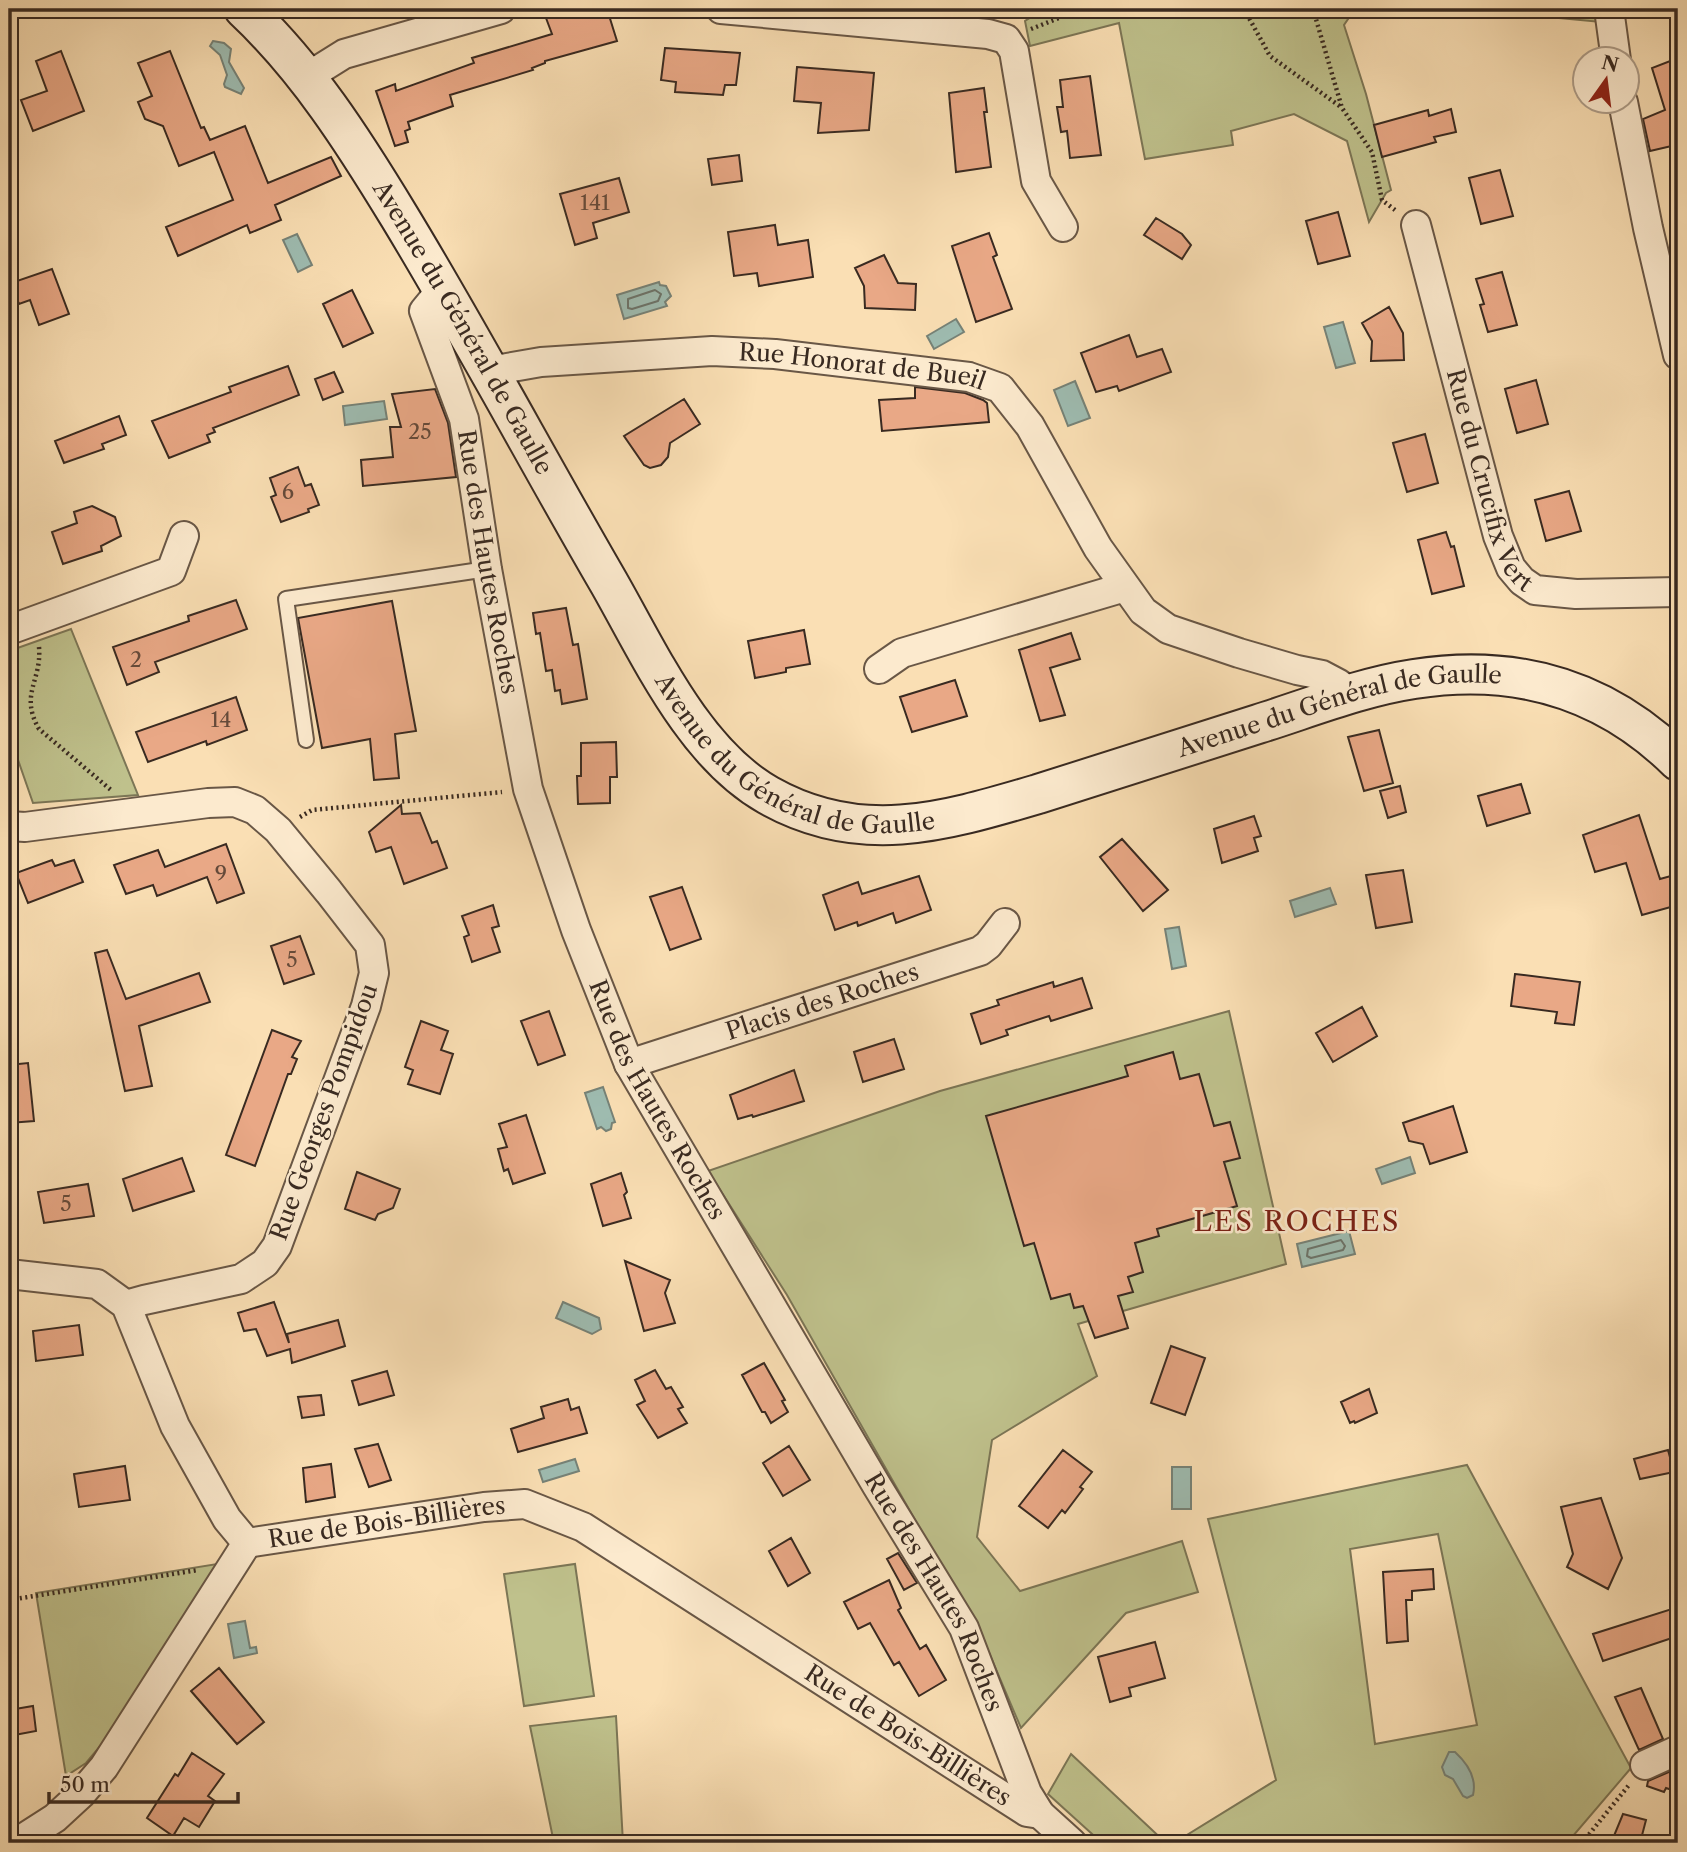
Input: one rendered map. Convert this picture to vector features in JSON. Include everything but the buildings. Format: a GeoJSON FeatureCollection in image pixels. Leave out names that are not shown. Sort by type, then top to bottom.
{"type":"FeatureCollection","features":[{"type":"Feature","properties":{"kind":"street","name":"Avenue du Général de Gaulle"},"geometry":{"type":"LineString","coordinates":[[244,9],[289,55],[376,176],[691,722],[748,782],[792,807],[849,825],[887,827],[937,820],[976,812],[1347,696],[1413,679],[1470,674],[1498,674],[1530,679],[1597,701],[1649,734],[1678,761]]}},
{"type":"Feature","properties":{"kind":"street"},"geometry":{"type":"LineString","coordinates":[[308,81],[320,69],[344,54],[501,9]]}},
{"type":"Feature","properties":{"kind":"street"},"geometry":{"type":"LineString","coordinates":[[721,9],[988,34],[1006,39],[1014,51],[1036,181],[1063,227]]}},
{"type":"Feature","properties":{"kind":"street"},"geometry":{"type":"LineString","coordinates":[[1609,9],[1614,46]]}},
{"type":"Feature","properties":{"kind":"street"},"geometry":{"type":"LineString","coordinates":[[1626,116],[1648,228],[1678,355]]}},
{"type":"Feature","properties":{"kind":"street","name":"Rue du Crucifix Vert"},"geometry":{"type":"LineString","coordinates":[[1416,225],[1495,523],[1511,568],[1522,581],[1535,590],[1557,593],[1678,593]]}},
{"type":"Feature","properties":{"kind":"street","name":"Rue des Hautes Roches"},"geometry":{"type":"LineString","coordinates":[[443,288],[424,311],[464,419],[487,569],[528,789],[576,930],[629,1064],[870,1475],[964,1628],[1027,1793],[1041,1814],[1072,1843]]}},
{"type":"Feature","properties":{"kind":"street","name":"Rue Honorat de Bueil"},"geometry":{"type":"LineString","coordinates":[[490,371],[541,362],[712,351],[775,354],[969,377],[985,382],[1000,388],[1030,426],[1098,548],[1143,611],[1168,629],[1239,653],[1322,675],[1339,684],[1347,696]]}},
{"type":"Feature","properties":{"kind":"street"},"geometry":{"type":"LineString","coordinates":[[20,626],[171,571],[184,536]]}},
{"type":"Feature","properties":{"kind":"street"},"geometry":{"type":"LineString","coordinates":[[879,669],[902,653],[1125,587]]}},
{"type":"Feature","properties":{"kind":"street","name":"Rue Georges Pompidou"},"geometry":{"type":"LineString","coordinates":[[9,826],[25,827],[208,803],[235,803],[255,810],[278,830],[370,945],[374,973],[366,1006],[277,1246],[265,1263],[241,1279],[126,1306]]}},
{"type":"Feature","properties":{"kind":"street","name":"Placis des Roches"},"geometry":{"type":"LineString","coordinates":[[629,1064],[981,951],[1004,923]]}},
{"type":"Feature","properties":{"kind":"street"},"geometry":{"type":"LineString","coordinates":[[9,1274],[97,1284],[126,1306]]}},
{"type":"Feature","properties":{"kind":"street","name":"Rue de Bois-Billières"},"geometry":{"type":"LineString","coordinates":[[126,1306],[175,1426],[227,1519],[242,1553],[484,1507],[525,1504],[583,1527],[1027,1812],[1041,1814]]}},
{"type":"Feature","properties":{"kind":"street"},"geometry":{"type":"LineString","coordinates":[[15,1841],[55,1818],[81,1794],[104,1767],[242,1553]]}},
{"type":"Feature","properties":{"kind":"street"},"geometry":{"type":"LineString","coordinates":[[1645,1765],[1678,1750]]}},
{"type":"Feature","properties":{"kind":"lane"},"geometry":{"type":"LineString","coordinates":[[306,740],[286,599],[487,569]]}},
{"type":"Feature","properties":{"kind":"path"},"geometry":{"type":"LineString","coordinates":[[1006,39],[1059,18],[1074,9]]}},
{"type":"Feature","properties":{"kind":"path"},"geometry":{"type":"LineString","coordinates":[[1244,9],[1270,56],[1342,108]]}},
{"type":"Feature","properties":{"kind":"path"},"geometry":{"type":"LineString","coordinates":[[1313,9],[1342,108],[1372,152],[1382,200],[1416,225]]}},
{"type":"Feature","properties":{"kind":"path"},"geometry":{"type":"LineString","coordinates":[[20,626],[39,649],[29,704],[32,717],[39,729],[110,789],[127,814]]}},
{"type":"Feature","properties":{"kind":"path"},"geometry":{"type":"LineString","coordinates":[[278,830],[312,810],[528,789]]}},
{"type":"Feature","properties":{"kind":"path"},"geometry":{"type":"LineString","coordinates":[[9,1600],[242,1553]]}},
{"type":"Feature","properties":{"kind":"path"},"geometry":{"type":"LineString","coordinates":[[1581,1843],[1645,1765]]}},
{"type":"Feature","properties":{"kind":"green space"},"geometry":{"type":"Polygon","coordinates":[[[1044,9],[1355,9],[1344,25],[1366,94],[1391,190],[1386,193],[1369,222],[1347,141],[1294,114],[1231,131],[1233,145],[1145,159],[1119,23],[1030,46],[1025,21],[1044,9]]]}},
{"type":"Feature","properties":{"kind":"green space"},"geometry":{"type":"Polygon","coordinates":[[[1461,9],[1605,9],[1601,22],[1461,9]]]}},
{"type":"Feature","properties":{"kind":"green space"},"geometry":{"type":"Polygon","coordinates":[[[71,629],[138,795],[33,803],[9,734],[9,651],[71,629]]]}},
{"type":"Feature","properties":{"kind":"green space"},"geometry":{"type":"Polygon","coordinates":[[[1229,1011],[1286,1264],[1078,1324],[1097,1376],[992,1440],[977,1537],[1020,1591],[1182,1541],[1198,1592],[1126,1613],[1021,1728],[984,1641],[787,1295],[708,1171],[940,1091],[1229,1011]]]}},
{"type":"Feature","properties":{"kind":"green space"},"geometry":{"type":"Polygon","coordinates":[[[1467,1465],[1631,1768],[1567,1843],[1174,1843],[1276,1780],[1208,1519],[1467,1465]],[[1438,1534],[1350,1549],[1375,1744],[1477,1725],[1438,1534]]]}},
{"type":"Feature","properties":{"kind":"green space"},"geometry":{"type":"Polygon","coordinates":[[[217,1564],[102,1744],[86,1763],[66,1776],[36,1593],[217,1564]]]}},
{"type":"Feature","properties":{"kind":"green space"},"geometry":{"type":"Polygon","coordinates":[[[575,1564],[594,1696],[524,1706],[504,1574],[575,1564]]]}},
{"type":"Feature","properties":{"kind":"green space"},"geometry":{"type":"Polygon","coordinates":[[[616,1716],[623,1843],[554,1843],[530,1726],[616,1716]]]}},
{"type":"Feature","properties":{"kind":"green space"},"geometry":{"type":"Polygon","coordinates":[[[1071,1754],[1166,1843],[1102,1843],[1048,1794],[1071,1754]]]}},
{"type":"Feature","properties":{"kind":"water"},"geometry":{"type":"Polygon","coordinates":[[[213,41],[224,43],[231,49],[229,62],[244,88],[241,94],[225,87],[227,75],[220,55],[210,46],[213,41]]]}},
{"type":"Feature","properties":{"kind":"water"},"geometry":{"type":"Polygon","coordinates":[[[297,234],[312,265],[298,272],[283,240],[297,234]]]}},
{"type":"Feature","properties":{"kind":"water"},"geometry":{"type":"Polygon","coordinates":[[[659,282],[660,285],[666,286],[671,296],[665,302],[667,306],[624,319],[617,295],[659,282]]]}},
{"type":"Feature","properties":{"kind":"water"},"geometry":{"type":"Polygon","coordinates":[[[956,319],[964,332],[934,349],[927,336],[956,319]]]}},
{"type":"Feature","properties":{"kind":"water"},"geometry":{"type":"Polygon","coordinates":[[[1343,322],[1355,363],[1336,368],[1324,327],[1343,322]]]}},
{"type":"Feature","properties":{"kind":"water"},"geometry":{"type":"Polygon","coordinates":[[[1075,381],[1090,418],[1068,426],[1054,390],[1075,381]]]}},
{"type":"Feature","properties":{"kind":"water"},"geometry":{"type":"Polygon","coordinates":[[[384,401],[387,419],[345,425],[343,406],[384,401]]]}},
{"type":"Feature","properties":{"kind":"water"},"geometry":{"type":"Polygon","coordinates":[[[1330,888],[1336,904],[1295,917],[1290,901],[1330,888]]]}},
{"type":"Feature","properties":{"kind":"water"},"geometry":{"type":"Polygon","coordinates":[[[1179,927],[1186,966],[1172,969],[1165,929],[1179,927]]]}},
{"type":"Feature","properties":{"kind":"water"},"geometry":{"type":"Polygon","coordinates":[[[603,1087],[615,1122],[612,1123],[611,1129],[606,1131],[601,1127],[597,1129],[585,1093],[603,1087]]]}},
{"type":"Feature","properties":{"kind":"water"},"geometry":{"type":"Polygon","coordinates":[[[1410,1157],[1415,1173],[1382,1184],[1376,1169],[1410,1157]]]}},
{"type":"Feature","properties":{"kind":"water"},"geometry":{"type":"Polygon","coordinates":[[[1349,1231],[1355,1254],[1302,1267],[1297,1244],[1349,1231]]]}},
{"type":"Feature","properties":{"kind":"water"},"geometry":{"type":"Polygon","coordinates":[[[563,1302],[599,1318],[601,1329],[592,1334],[556,1318],[563,1302]]]}},
{"type":"Feature","properties":{"kind":"water"},"geometry":{"type":"Polygon","coordinates":[[[575,1459],[579,1471],[543,1482],[539,1470],[575,1459]]]}},
{"type":"Feature","properties":{"kind":"water"},"geometry":{"type":"Polygon","coordinates":[[[1172,1467],[1191,1467],[1191,1509],[1172,1509],[1172,1467]]]}},
{"type":"Feature","properties":{"kind":"water"},"geometry":{"type":"Polygon","coordinates":[[[245,1621],[250,1648],[256,1647],[257,1653],[234,1658],[228,1624],[245,1621]]]}},
{"type":"Feature","properties":{"kind":"water"},"geometry":{"type":"Polygon","coordinates":[[[1449,1752],[1455,1752],[1459,1756],[1472,1777],[1473,1795],[1467,1798],[1453,1779],[1445,1775],[1442,1767],[1449,1752]]]}},
{"type":"Feature","properties":{"kind":"district","name":"LES ROCHES"},"geometry":{"type":"Point","coordinates":[1297,1221]}}]}
